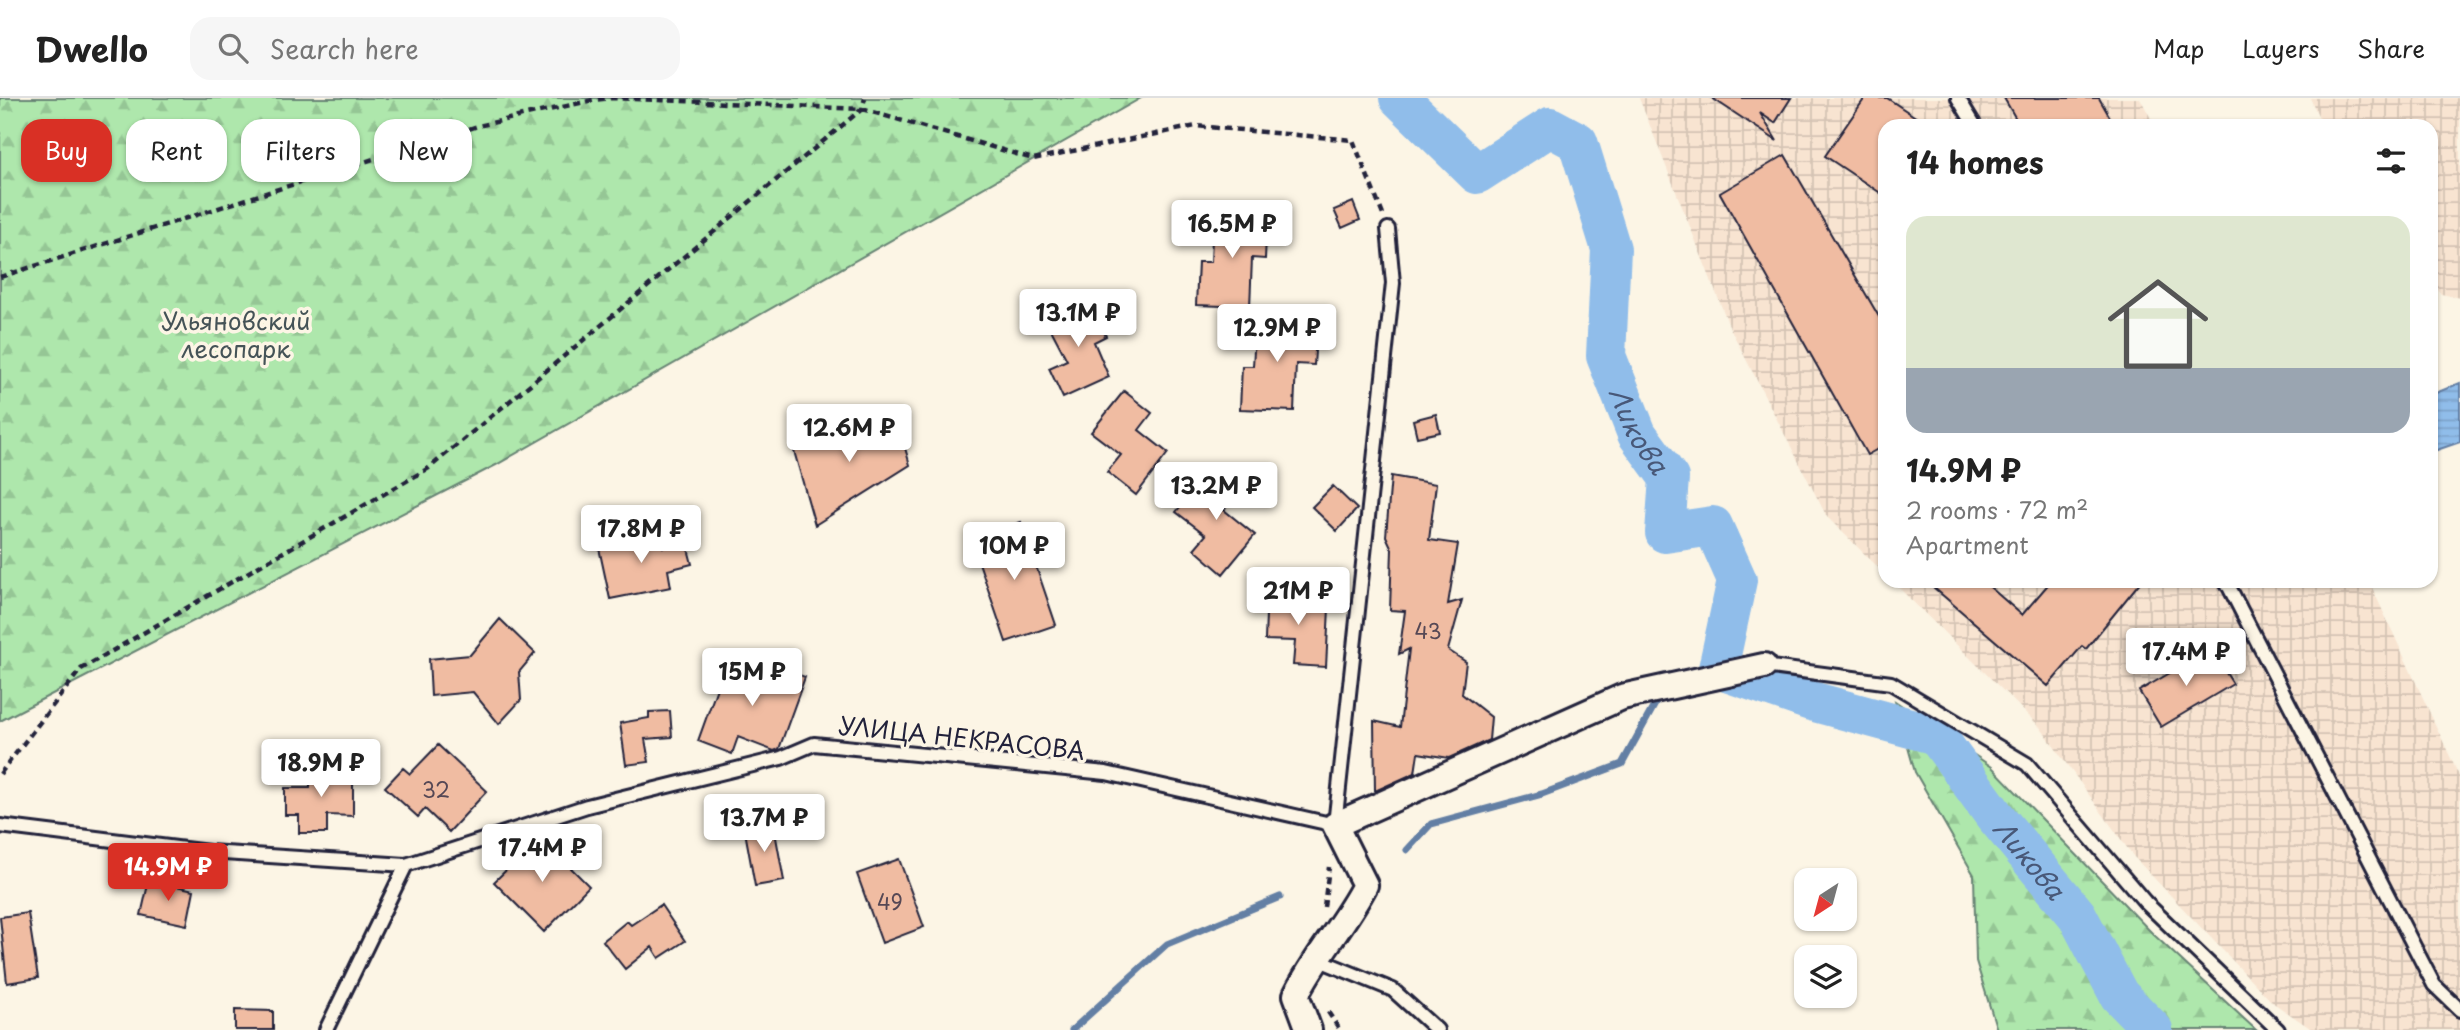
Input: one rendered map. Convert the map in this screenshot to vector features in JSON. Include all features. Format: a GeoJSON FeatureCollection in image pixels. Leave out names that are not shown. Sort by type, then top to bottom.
{"type":"FeatureCollection","features":[{"type":"Feature","properties":{"kind":"street"},"geometry":{"type":"LineString","coordinates":[[1309,1030],[1296,995],[1317,959],[1347,919],[1365,885],[1335,825],[1622,697],[1764,666]]}},
{"type":"Feature","properties":{"kind":"lane"},"geometry":{"type":"LineString","coordinates":[[1958,98],[1971,119]]}},
{"type":"Feature","properties":{"kind":"lane"},"geometry":{"type":"LineString","coordinates":[[1335,825],[1393,283],[1388,229]]}},
{"type":"Feature","properties":{"kind":"lane"},"geometry":{"type":"LineString","coordinates":[[2230,588],[2434,985],[2460,1010]]}},
{"type":"Feature","properties":{"kind":"lane"},"geometry":{"type":"LineString","coordinates":[[1764,666],[1891,683],[2027,764],[2145,902],[2278,1030]]}},
{"type":"Feature","properties":{"kind":"lane","name":"УЛИЦА НЕКРАСОВА"},"geometry":{"type":"LineString","coordinates":[[0,826],[209,852],[407,865],[587,806],[781,758],[814,744],[1105,773],[1335,825]]}},
{"type":"Feature","properties":{"kind":"lane"},"geometry":{"type":"LineString","coordinates":[[326,1030],[407,865]]}},
{"type":"Feature","properties":{"kind":"lane"},"geometry":{"type":"LineString","coordinates":[[1317,959],[1393,990],[1437,1030]]}},
{"type":"Feature","properties":{"kind":"path"},"geometry":{"type":"LineString","coordinates":[[0,774],[81,669],[429,468],[862,109],[865,98]]}},
{"type":"Feature","properties":{"kind":"path"},"geometry":{"type":"LineString","coordinates":[[0,277],[478,126],[593,100],[862,109],[1033,159],[1196,126],[1353,140],[1388,229]]}},
{"type":"Feature","properties":{"kind":"shaded area"},"geometry":{"type":"Polygon","coordinates":[[[1639,98],[2140,98],[2151,119],[1878,119],[1878,567],[1827,517],[1730,328],[1639,98]]]}},
{"type":"Feature","properties":{"kind":"shaded area"},"geometry":{"type":"Polygon","coordinates":[[[2310,98],[2460,98],[2460,298],[2441,294],[2438,290],[2438,119],[2320,119],[2310,98]]]}},
{"type":"Feature","properties":{"kind":"shaded area"},"geometry":{"type":"Polygon","coordinates":[[[1899,588],[2372,588],[2460,778],[2460,1030],[2313,1030],[2272,1002],[2133,856],[2040,727],[1899,588]]]}},
{"type":"Feature","properties":{"kind":"green space","name":"Ульяновский лесопарк"},"geometry":{"type":"Polygon","coordinates":[[[0,98],[1141,98],[496,465],[0,721],[0,98]]]}},
{"type":"Feature","properties":{"kind":"green space"},"geometry":{"type":"Polygon","coordinates":[[[1895,701],[1992,767],[2153,934],[2256,1030],[1997,1030],[1976,961],[1974,875],[1915,772],[1895,701]]]}},
{"type":"Feature","properties":{"kind":"water"},"geometry":{"type":"Polygon","coordinates":[[[2460,383],[2460,442],[2438,450],[2438,392],[2460,383]]]}},
{"type":"Feature","properties":{"kind":"building"},"geometry":{"type":"Polygon","coordinates":[[[1712,98],[1791,98],[1775,123],[1760,113],[1777,141],[1712,98]]]}},
{"type":"Feature","properties":{"kind":"building"},"geometry":{"type":"Polygon","coordinates":[[[1865,98],[1887,98],[1918,119],[1878,119],[1878,191],[1825,156],[1865,98]]]}},
{"type":"Feature","properties":{"kind":"building"},"geometry":{"type":"Polygon","coordinates":[[[2004,98],[2099,98],[2111,119],[2016,119],[2004,98]]]}},
{"type":"Feature","properties":{"kind":"building"},"geometry":{"type":"Polygon","coordinates":[[[1785,155],[1878,315],[1878,449],[1867,455],[1720,193],[1785,155]]]}},
{"type":"Feature","properties":{"kind":"building"},"geometry":{"type":"Polygon","coordinates":[[[1353,202],[1360,220],[1342,228],[1334,210],[1353,202]]]}},
{"type":"Feature","properties":{"kind":"building"},"geometry":{"type":"Polygon","coordinates":[[[1213,213],[1267,215],[1265,259],[1252,258],[1250,307],[1196,305],[1198,262],[1211,262],[1213,213]]]}},
{"type":"Feature","properties":{"kind":"building"},"geometry":{"type":"Polygon","coordinates":[[[1087,299],[1106,336],[1094,342],[1109,377],[1063,398],[1049,368],[1067,360],[1046,320],[1087,299]]]}},
{"type":"Feature","properties":{"kind":"building"},"geometry":{"type":"Polygon","coordinates":[[[1256,319],[1317,323],[1314,365],[1296,364],[1294,411],[1240,409],[1242,366],[1253,366],[1256,319]]]}},
{"type":"Feature","properties":{"kind":"building"},"geometry":{"type":"Polygon","coordinates":[[[1124,391],[1152,413],[1139,430],[1168,453],[1136,495],[1107,472],[1121,455],[1091,432],[1124,391]]]}},
{"type":"Feature","properties":{"kind":"building"},"geometry":{"type":"Polygon","coordinates":[[[895,414],[910,465],[815,525],[792,444],[895,414]]]}},
{"type":"Feature","properties":{"kind":"building"},"geometry":{"type":"Polygon","coordinates":[[[1436,414],[1440,432],[1417,437],[1413,420],[1436,414]]]}},
{"type":"Feature","properties":{"kind":"building"},"geometry":{"type":"Polygon","coordinates":[[[1209,470],[1237,493],[1224,510],[1255,535],[1223,574],[1194,549],[1206,535],[1176,512],[1209,470]]]}},
{"type":"Feature","properties":{"kind":"building"},"geometry":{"type":"Polygon","coordinates":[[[1391,476],[1436,484],[1429,540],[1458,544],[1448,604],[1462,600],[1448,650],[1466,662],[1462,694],[1491,717],[1489,740],[1449,758],[1418,753],[1415,773],[1375,791],[1374,721],[1400,727],[1409,649],[1399,654],[1405,611],[1390,610],[1392,549],[1386,536],[1391,476]]]}},
{"type":"Feature","properties":{"kind":"building"},"geometry":{"type":"Polygon","coordinates":[[[1333,486],[1357,509],[1337,531],[1312,507],[1333,486]]]}},
{"type":"Feature","properties":{"kind":"building"},"geometry":{"type":"Polygon","coordinates":[[[1021,522],[1056,625],[1006,642],[971,539],[1021,522]]]}},
{"type":"Feature","properties":{"kind":"building"},"geometry":{"type":"Polygon","coordinates":[[[660,535],[663,547],[686,541],[692,564],[668,570],[671,587],[610,599],[599,548],[660,535]]]}},
{"type":"Feature","properties":{"kind":"building"},"geometry":{"type":"Polygon","coordinates":[[[1267,588],[1291,588],[1291,606],[1329,608],[1326,667],[1293,665],[1295,641],[1265,640],[1267,588]]]}},
{"type":"Feature","properties":{"kind":"building"},"geometry":{"type":"Polygon","coordinates":[[[1934,588],[1991,588],[2022,615],[2045,588],[2135,588],[2086,649],[2082,646],[2048,686],[1934,588]]]}},
{"type":"Feature","properties":{"kind":"building"},"geometry":{"type":"Polygon","coordinates":[[[500,619],[535,653],[519,672],[521,700],[499,724],[473,692],[431,696],[429,659],[470,655],[500,619]]]}},
{"type":"Feature","properties":{"kind":"building"},"geometry":{"type":"Polygon","coordinates":[[[2211,649],[2233,684],[2161,727],[2139,691],[2211,649]]]}},
{"type":"Feature","properties":{"kind":"building"},"geometry":{"type":"Polygon","coordinates":[[[750,657],[805,677],[779,749],[774,751],[738,737],[732,754],[698,741],[722,674],[742,681],[750,657]]]}},
{"type":"Feature","properties":{"kind":"building"},"geometry":{"type":"Polygon","coordinates":[[[670,711],[672,737],[645,739],[649,762],[626,765],[620,723],[649,718],[649,712],[670,711]]]}},
{"type":"Feature","properties":{"kind":"building"},"geometry":{"type":"Polygon","coordinates":[[[438,745],[487,791],[449,832],[425,809],[418,817],[385,787],[403,768],[410,774],[438,745]]]}},
{"type":"Feature","properties":{"kind":"building"},"geometry":{"type":"Polygon","coordinates":[[[310,769],[353,769],[353,816],[327,815],[327,833],[299,833],[299,815],[285,815],[285,788],[310,788],[310,769]]]}},
{"type":"Feature","properties":{"kind":"building"},"geometry":{"type":"Polygon","coordinates":[[[773,821],[784,881],[755,886],[744,826],[773,821]]]}},
{"type":"Feature","properties":{"kind":"building"},"geometry":{"type":"Polygon","coordinates":[[[540,837],[589,886],[544,932],[494,882],[540,837]]]}},
{"type":"Feature","properties":{"kind":"building"},"geometry":{"type":"Polygon","coordinates":[[[899,859],[924,927],[882,943],[857,874],[899,859]]]}},
{"type":"Feature","properties":{"kind":"building"},"geometry":{"type":"Polygon","coordinates":[[[149,880],[194,890],[187,925],[141,915],[149,880]]]}},
{"type":"Feature","properties":{"kind":"building"},"geometry":{"type":"Polygon","coordinates":[[[661,905],[685,941],[659,958],[652,947],[625,969],[603,941],[627,921],[631,925],[661,905]]]}},
{"type":"Feature","properties":{"kind":"building"},"geometry":{"type":"Polygon","coordinates":[[[28,913],[38,978],[7,983],[0,917],[28,913]]]}},
{"type":"Feature","properties":{"kind":"building"},"geometry":{"type":"Polygon","coordinates":[[[235,1010],[273,1011],[273,1030],[235,1030],[235,1010]]]}},
{"type":"Feature","properties":{"kind":"waterway","name":"Ликова"},"geometry":{"type":"LineString","coordinates":[[1399,98],[1477,174],[1550,127],[1578,142],[1611,249],[1606,356],[1637,434],[1669,478],[1665,533],[1713,526],[1737,580],[1718,669],[1811,701],[1936,735],[1994,815],[2077,915],[2119,995],[2153,1030]]}},
{"type":"Feature","properties":{"kind":"waterway"},"geometry":{"type":"LineString","coordinates":[[1407,850],[1431,824],[1542,794],[1622,764],[1660,695]]}},
{"type":"Feature","properties":{"kind":"waterway"},"geometry":{"type":"LineString","coordinates":[[1072,1030],[1167,944],[1280,897]]}}]}
